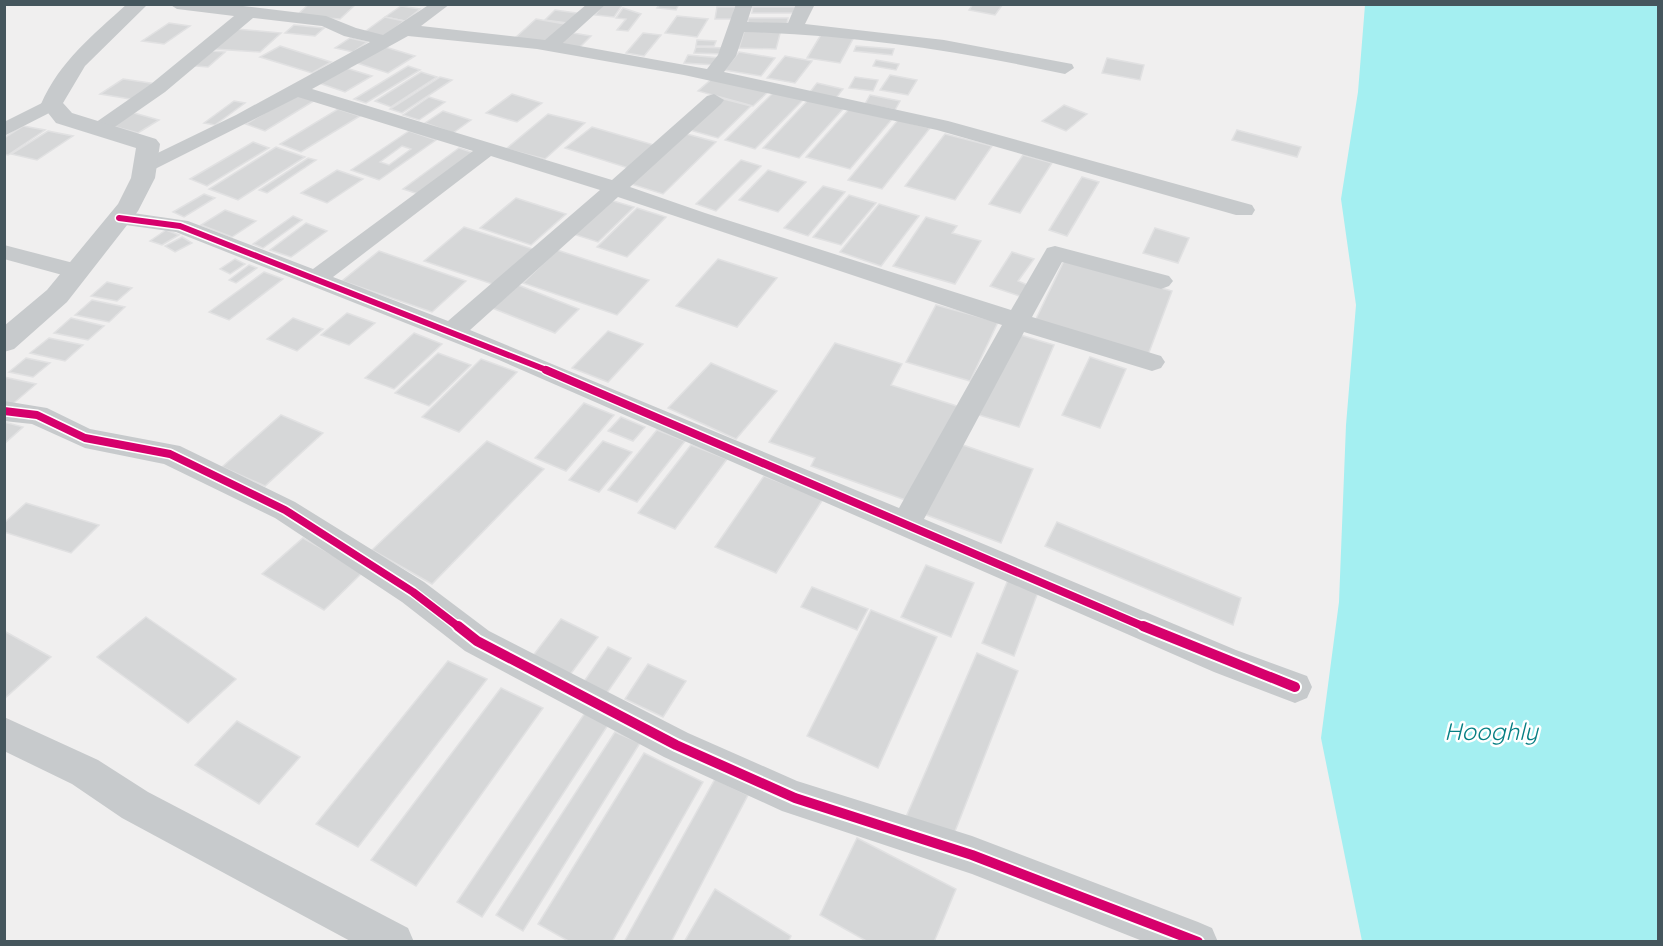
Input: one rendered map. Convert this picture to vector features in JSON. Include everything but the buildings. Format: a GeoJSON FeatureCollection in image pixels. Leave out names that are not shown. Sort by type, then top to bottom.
{"type":"FeatureCollection","features":[{"type":"Feature","properties":{"kind":"street"},"geometry":{"type":"LineString","coordinates":[[4,130],[52,104],[57,90],[74,62],[140,4]]}},
{"type":"Feature","properties":{"kind":"street"},"geometry":{"type":"LineString","coordinates":[[177,4],[326,21],[350,32],[385,41]]}},
{"type":"Feature","properties":{"kind":"street"},"geometry":{"type":"LineString","coordinates":[[144,167],[243,119],[405,30],[442,4]]}},
{"type":"Feature","properties":{"kind":"street"},"geometry":{"type":"LineString","coordinates":[[549,46],[598,4]]}},
{"type":"Feature","properties":{"kind":"street"},"geometry":{"type":"LineString","coordinates":[[712,75],[727,57],[745,4]]}},
{"type":"Feature","properties":{"kind":"street"},"geometry":{"type":"LineString","coordinates":[[794,29],[802,8],[807,4]]}},
{"type":"Feature","properties":{"kind":"street"},"geometry":{"type":"LineString","coordinates":[[99,129],[158,88],[249,12]]}},
{"type":"Feature","properties":{"kind":"street"},"geometry":{"type":"LineString","coordinates":[[738,27],[794,29],[982,51],[1065,68]]}},
{"type":"Feature","properties":{"kind":"street"},"geometry":{"type":"LineString","coordinates":[[405,30],[549,46],[712,75],[941,126],[1244,210]]}},
{"type":"Feature","properties":{"kind":"street"},"geometry":{"type":"LineString","coordinates":[[295,90],[488,148],[697,218],[1152,362]]}},
{"type":"Feature","properties":{"kind":"street"},"geometry":{"type":"LineString","coordinates":[[451,332],[616,189],[714,100]]}},
{"type":"Feature","properties":{"kind":"street"},"geometry":{"type":"LineString","coordinates":[[4,342],[57,296],[129,206],[143,178],[148,144],[64,118],[52,104]]}},
{"type":"Feature","properties":{"kind":"street"},"geometry":{"type":"LineString","coordinates":[[315,279],[488,148]]}},
{"type":"Feature","properties":{"kind":"street"},"geometry":{"type":"LineString","coordinates":[[119,218],[180,226],[451,332],[645,411],[1226,661],[1295,687]]}},
{"type":"Feature","properties":{"kind":"street"},"geometry":{"type":"LineString","coordinates":[[906,524],[1055,253],[1161,281]]}},
{"type":"Feature","properties":{"kind":"street"},"geometry":{"type":"LineString","coordinates":[[7,254],[77,271]]}},
{"type":"Feature","properties":{"kind":"street"},"geometry":{"type":"LineString","coordinates":[[4,411],[37,415],[85,438],[170,454],[285,510],[414,592],[477,640],[676,745],[795,798],[972,855],[1198,942]]}},
{"type":"Feature","properties":{"kind":"street"},"geometry":{"type":"LineString","coordinates":[[4,733],[85,772],[135,804],[394,942]]}},
{"type":"Feature","properties":{"kind":"water","name":"Hooghly"},"geometry":{"type":"Polygon","coordinates":[[[1365,5],[1658,5],[1658,941],[1362,941],[1321,738],[1339,602],[1346,425],[1356,305],[1341,199],[1358,92],[1365,5]]]}},
{"type":"Feature","properties":{"kind":"cycle path"},"geometry":{"type":"LineString","coordinates":[[119,218],[180,226],[508,354],[797,476],[970,553],[1226,661],[1295,687]]}},
{"type":"Feature","properties":{"kind":"cycle path"},"geometry":{"type":"LineString","coordinates":[[4,411],[37,415],[85,438],[170,454],[285,510],[413,592],[477,641],[676,745],[795,798],[972,855],[1198,942]]}}]}
